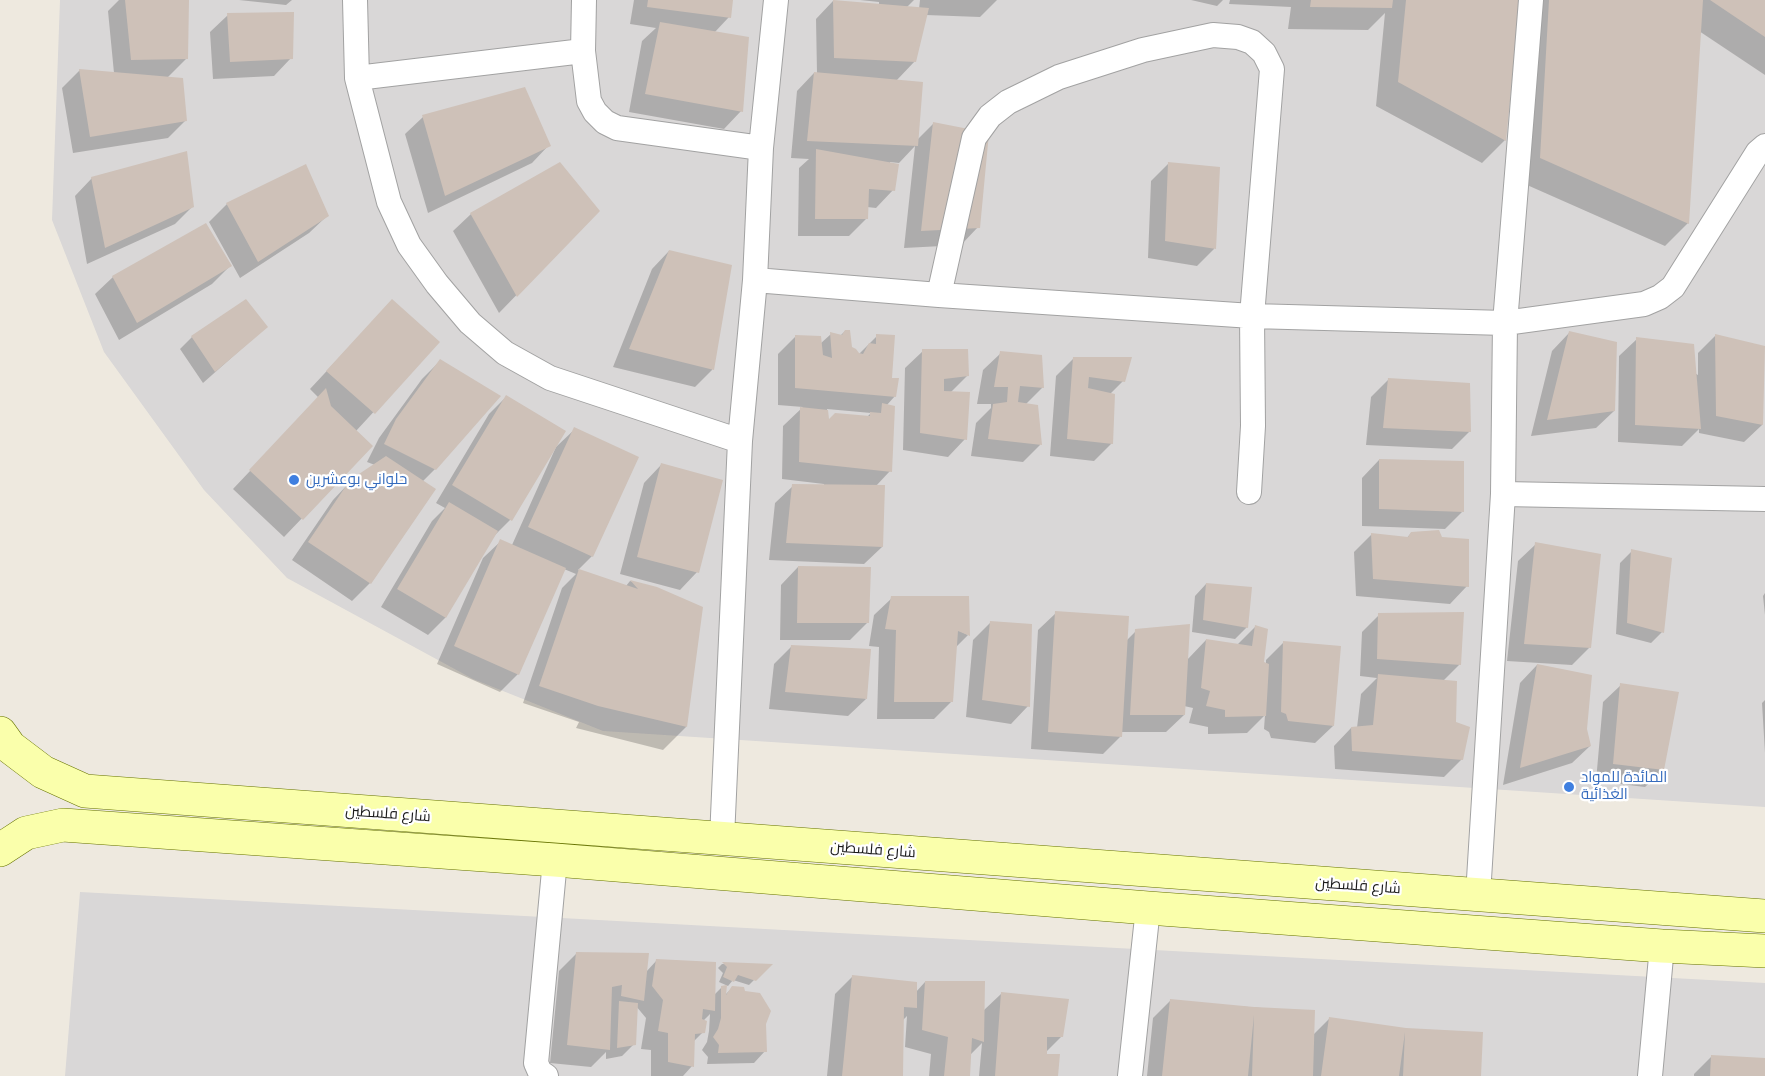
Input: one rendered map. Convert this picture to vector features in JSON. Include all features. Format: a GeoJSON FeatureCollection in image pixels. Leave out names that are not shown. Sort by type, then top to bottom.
{"type":"FeatureCollection","features":[{"type":"Feature","properties":{"kind":"street"},"geometry":{"type":"LineString","coordinates":[[355,0],[357,78],[388,202],[409,245],[437,284],[471,323],[505,353],[550,378],[740,441]]}},
{"type":"Feature","properties":{"kind":"street"},"geometry":{"type":"LineString","coordinates":[[584,0],[583,51],[589,101],[595,112],[617,128],[761,148]]}},
{"type":"Feature","properties":{"kind":"street"},"geometry":{"type":"LineString","coordinates":[[722,838],[740,441],[755,280],[761,148],[776,0]]}},
{"type":"Feature","properties":{"kind":"street"},"geometry":{"type":"LineString","coordinates":[[1479,895],[1503,494],[1504,323],[1531,0]]}},
{"type":"Feature","properties":{"kind":"street"},"geometry":{"type":"LineString","coordinates":[[939,295],[974,138],[990,116],[1008,102],[1059,77],[1162,45],[1213,35],[1238,37],[1252,42],[1264,53],[1272,69],[1252,316],[1250,492]]}},
{"type":"Feature","properties":{"kind":"street"},"geometry":{"type":"LineString","coordinates":[[357,78],[583,51]]}},
{"type":"Feature","properties":{"kind":"street"},"geometry":{"type":"LineString","coordinates":[[755,280],[1252,316],[1504,323],[1644,304],[1660,297],[1673,287],[1758,152],[1765,146]]}},
{"type":"Feature","properties":{"kind":"street"},"geometry":{"type":"LineString","coordinates":[[1503,494],[1765,499]]}},
{"type":"Feature","properties":{"kind":"street","name":"شارع فلسطين"},"geometry":{"type":"LineString","coordinates":[[0,734],[10,747],[44,772],[85,791],[1765,916]]}},
{"type":"Feature","properties":{"kind":"street"},"geometry":{"type":"LineString","coordinates":[[0,850],[26,833],[63,825],[1662,946],[1765,951]]}},
{"type":"Feature","properties":{"kind":"street"},"geometry":{"type":"LineString","coordinates":[[546,1076],[540,1072],[536,1063],[555,861]]}},
{"type":"Feature","properties":{"kind":"street"},"geometry":{"type":"LineString","coordinates":[[1130,1076],[1149,908]]}},
{"type":"Feature","properties":{"kind":"street"},"geometry":{"type":"LineString","coordinates":[[1650,1076],[1662,946]]}},
{"type":"Feature","properties":{"kind":"shaded area"},"geometry":{"type":"Polygon","coordinates":[[[60,0],[1765,0],[1765,807],[603,731],[473,679],[287,578],[204,490],[104,352],[52,220],[60,0]]]}},
{"type":"Feature","properties":{"kind":"shaded area"},"geometry":{"type":"Polygon","coordinates":[[[80,892],[1765,983],[1765,1076],[65,1076],[80,892]]]}},
{"type":"Feature","properties":{"kind":"building"},"geometry":{"type":"Polygon","coordinates":[[[125,0],[189,0],[188,59],[131,60],[125,0]]]}},
{"type":"Feature","properties":{"kind":"building"},"geometry":{"type":"Polygon","coordinates":[[[648,0],[733,0],[731,18],[647,7],[648,0]]]}},
{"type":"Feature","properties":{"kind":"building"},"geometry":{"type":"Polygon","coordinates":[[[833,0],[929,8],[916,62],[834,58],[833,0]]]}},
{"type":"Feature","properties":{"kind":"building"},"geometry":{"type":"Polygon","coordinates":[[[1311,0],[1393,0],[1392,8],[1310,7],[1311,0]]]}},
{"type":"Feature","properties":{"kind":"building"},"geometry":{"type":"Polygon","coordinates":[[[1406,0],[1520,0],[1506,141],[1398,82],[1406,0]]]}},
{"type":"Feature","properties":{"kind":"building"},"geometry":{"type":"Polygon","coordinates":[[[1549,0],[1703,0],[1689,224],[1540,158],[1549,0]]]}},
{"type":"Feature","properties":{"kind":"building"},"geometry":{"type":"Polygon","coordinates":[[[1710,0],[1765,0],[1765,37],[1710,0]]]}},
{"type":"Feature","properties":{"kind":"building"},"geometry":{"type":"Polygon","coordinates":[[[294,12],[293,59],[230,62],[227,13],[294,12]]]}},
{"type":"Feature","properties":{"kind":"building"},"geometry":{"type":"Polygon","coordinates":[[[660,22],[749,37],[743,112],[645,94],[660,22]]]}},
{"type":"Feature","properties":{"kind":"building"},"geometry":{"type":"Polygon","coordinates":[[[79,69],[183,78],[187,121],[90,137],[79,69]]]}},
{"type":"Feature","properties":{"kind":"building"},"geometry":{"type":"Polygon","coordinates":[[[814,72],[923,82],[918,146],[807,141],[814,72]]]}},
{"type":"Feature","properties":{"kind":"building"},"geometry":{"type":"Polygon","coordinates":[[[525,87],[551,146],[445,196],[422,115],[525,87]]]}},
{"type":"Feature","properties":{"kind":"building"},"geometry":{"type":"Polygon","coordinates":[[[933,122],[989,133],[980,228],[921,231],[933,122]]]}},
{"type":"Feature","properties":{"kind":"building"},"geometry":{"type":"Polygon","coordinates":[[[816,149],[899,164],[895,191],[869,189],[868,219],[815,219],[816,149]]]}},
{"type":"Feature","properties":{"kind":"building"},"geometry":{"type":"Polygon","coordinates":[[[187,151],[194,207],[105,248],[91,177],[187,151]]]}},
{"type":"Feature","properties":{"kind":"building"},"geometry":{"type":"Polygon","coordinates":[[[560,162],[600,211],[517,297],[470,213],[560,162]]]}},
{"type":"Feature","properties":{"kind":"building"},"geometry":{"type":"Polygon","coordinates":[[[1168,162],[1220,167],[1216,249],[1165,241],[1168,162]]]}},
{"type":"Feature","properties":{"kind":"building"},"geometry":{"type":"Polygon","coordinates":[[[306,164],[329,216],[258,262],[226,203],[306,164]]]}},
{"type":"Feature","properties":{"kind":"building"},"geometry":{"type":"Polygon","coordinates":[[[206,223],[232,266],[137,323],[112,276],[206,223]]]}},
{"type":"Feature","properties":{"kind":"building"},"geometry":{"type":"Polygon","coordinates":[[[669,250],[732,265],[714,370],[629,349],[669,250]]]}},
{"type":"Feature","properties":{"kind":"building"},"geometry":{"type":"Polygon","coordinates":[[[246,299],[268,327],[215,372],[191,336],[246,299]]]}},
{"type":"Feature","properties":{"kind":"building"},"geometry":{"type":"Polygon","coordinates":[[[392,299],[440,342],[375,414],[326,371],[392,299]]]}},
{"type":"Feature","properties":{"kind":"building"},"geometry":{"type":"Polygon","coordinates":[[[845,330],[850,330],[852,347],[863,354],[869,343],[876,344],[876,334],[895,335],[892,378],[899,378],[896,397],[795,388],[795,335],[821,336],[823,355],[832,358],[830,332],[842,335],[845,330]]]}},
{"type":"Feature","properties":{"kind":"building"},"geometry":{"type":"Polygon","coordinates":[[[1569,331],[1617,342],[1615,411],[1547,420],[1569,331]]]}},
{"type":"Feature","properties":{"kind":"building"},"geometry":{"type":"Polygon","coordinates":[[[1715,334],[1765,346],[1763,425],[1716,416],[1715,334]]]}},
{"type":"Feature","properties":{"kind":"building"},"geometry":{"type":"Polygon","coordinates":[[[1636,337],[1694,344],[1701,429],[1635,425],[1636,337]]]}},
{"type":"Feature","properties":{"kind":"building"},"geometry":{"type":"Polygon","coordinates":[[[922,349],[968,349],[969,376],[944,379],[944,391],[970,392],[967,440],[920,433],[922,349]]]}},
{"type":"Feature","properties":{"kind":"building"},"geometry":{"type":"Polygon","coordinates":[[[1000,351],[1042,355],[1044,388],[1020,386],[1018,402],[1038,405],[1042,445],[988,439],[993,404],[1007,402],[1008,387],[994,387],[1000,351]]]}},
{"type":"Feature","properties":{"kind":"building"},"geometry":{"type":"Polygon","coordinates":[[[1073,357],[1132,357],[1125,382],[1089,377],[1088,388],[1115,394],[1113,444],[1067,439],[1073,357]]]}},
{"type":"Feature","properties":{"kind":"building"},"geometry":{"type":"Polygon","coordinates":[[[440,359],[501,396],[436,470],[384,444],[396,419],[440,359]]]}},
{"type":"Feature","properties":{"kind":"building"},"geometry":{"type":"Polygon","coordinates":[[[1388,378],[1470,383],[1471,432],[1383,428],[1388,378]]]}},
{"type":"Feature","properties":{"kind":"building"},"geometry":{"type":"Polygon","coordinates":[[[326,388],[331,406],[373,446],[303,520],[249,470],[326,388]]]}},
{"type":"Feature","properties":{"kind":"building"},"geometry":{"type":"Polygon","coordinates":[[[506,395],[566,431],[512,521],[452,485],[506,395]]]}},
{"type":"Feature","properties":{"kind":"building"},"geometry":{"type":"Polygon","coordinates":[[[882,403],[895,406],[892,472],[799,462],[800,407],[828,410],[829,419],[835,413],[870,416],[870,412],[881,413],[882,403]]]}},
{"type":"Feature","properties":{"kind":"building"},"geometry":{"type":"Polygon","coordinates":[[[574,427],[639,457],[593,557],[528,527],[574,427]]]}},
{"type":"Feature","properties":{"kind":"building"},"geometry":{"type":"Polygon","coordinates":[[[386,456],[436,489],[371,584],[308,542],[350,480],[386,456]]]}},
{"type":"Feature","properties":{"kind":"building"},"geometry":{"type":"Polygon","coordinates":[[[1379,459],[1464,461],[1464,512],[1379,509],[1379,459]]]}},
{"type":"Feature","properties":{"kind":"building"},"geometry":{"type":"Polygon","coordinates":[[[661,463],[723,480],[699,573],[637,557],[661,463]]]}},
{"type":"Feature","properties":{"kind":"building"},"geometry":{"type":"Polygon","coordinates":[[[792,484],[885,485],[883,547],[786,543],[792,484]]]}},
{"type":"Feature","properties":{"kind":"building"},"geometry":{"type":"Polygon","coordinates":[[[449,502],[498,531],[446,618],[397,589],[449,502]]]}},
{"type":"Feature","properties":{"kind":"building"},"geometry":{"type":"Polygon","coordinates":[[[1439,530],[1442,537],[1469,539],[1469,587],[1373,579],[1371,533],[1408,537],[1411,532],[1439,530]]]}},
{"type":"Feature","properties":{"kind":"building"},"geometry":{"type":"Polygon","coordinates":[[[500,539],[566,568],[519,675],[454,646],[500,539]]]}},
{"type":"Feature","properties":{"kind":"building"},"geometry":{"type":"Polygon","coordinates":[[[1535,542],[1601,554],[1591,648],[1524,644],[1535,542]]]}},
{"type":"Feature","properties":{"kind":"building"},"geometry":{"type":"Polygon","coordinates":[[[1631,549],[1672,558],[1664,633],[1627,623],[1631,549]]]}},
{"type":"Feature","properties":{"kind":"building"},"geometry":{"type":"Polygon","coordinates":[[[798,566],[871,567],[869,623],[797,623],[798,566]]]}},
{"type":"Feature","properties":{"kind":"building"},"geometry":{"type":"Polygon","coordinates":[[[579,569],[638,589],[630,580],[657,587],[703,607],[687,727],[598,706],[539,686],[579,569]]]}},
{"type":"Feature","properties":{"kind":"building"},"geometry":{"type":"Polygon","coordinates":[[[1206,583],[1252,587],[1248,628],[1203,620],[1206,583]]]}},
{"type":"Feature","properties":{"kind":"building"},"geometry":{"type":"Polygon","coordinates":[[[891,596],[969,596],[970,636],[958,631],[953,702],[894,702],[896,630],[885,629],[891,596]]]}},
{"type":"Feature","properties":{"kind":"building"},"geometry":{"type":"Polygon","coordinates":[[[1055,611],[1129,616],[1122,737],[1048,732],[1055,611]]]}},
{"type":"Feature","properties":{"kind":"building"},"geometry":{"type":"Polygon","coordinates":[[[1464,612],[1461,665],[1377,659],[1378,613],[1464,612]]]}},
{"type":"Feature","properties":{"kind":"building"},"geometry":{"type":"Polygon","coordinates":[[[990,621],[1032,624],[1030,707],[982,700],[990,621]]]}},
{"type":"Feature","properties":{"kind":"building"},"geometry":{"type":"Polygon","coordinates":[[[1190,624],[1185,715],[1130,715],[1135,629],[1190,624]]]}},
{"type":"Feature","properties":{"kind":"building"},"geometry":{"type":"Polygon","coordinates":[[[1255,625],[1268,629],[1264,662],[1269,664],[1266,716],[1225,717],[1225,710],[1206,706],[1210,691],[1201,688],[1206,639],[1252,646],[1255,625]]]}},
{"type":"Feature","properties":{"kind":"building"},"geometry":{"type":"Polygon","coordinates":[[[1283,641],[1341,646],[1334,726],[1288,721],[1286,714],[1281,712],[1283,641]]]}},
{"type":"Feature","properties":{"kind":"building"},"geometry":{"type":"Polygon","coordinates":[[[791,645],[871,649],[867,699],[785,692],[791,645]]]}},
{"type":"Feature","properties":{"kind":"building"},"geometry":{"type":"Polygon","coordinates":[[[1537,664],[1592,675],[1587,729],[1591,746],[1520,768],[1537,664]]]}},
{"type":"Feature","properties":{"kind":"building"},"geometry":{"type":"Polygon","coordinates":[[[1378,674],[1457,681],[1456,722],[1470,727],[1463,760],[1352,751],[1351,727],[1373,725],[1378,674]]]}},
{"type":"Feature","properties":{"kind":"building"},"geometry":{"type":"Polygon","coordinates":[[[1620,683],[1679,692],[1664,770],[1613,764],[1620,683]]]}},
{"type":"Feature","properties":{"kind":"building"},"geometry":{"type":"Polygon","coordinates":[[[576,952],[649,953],[644,1001],[621,996],[622,985],[612,987],[610,1050],[567,1045],[576,952]]]}},
{"type":"Feature","properties":{"kind":"building"},"geometry":{"type":"Polygon","coordinates":[[[656,959],[716,962],[715,1011],[703,1009],[702,1019],[707,1021],[705,1033],[695,1034],[694,1067],[668,1062],[668,1033],[658,1031],[663,1000],[652,986],[656,959]]]}},
{"type":"Feature","properties":{"kind":"building"},"geometry":{"type":"Polygon","coordinates":[[[722,962],[773,964],[756,981],[738,975],[734,982],[723,977],[727,967],[722,962]]]}},
{"type":"Feature","properties":{"kind":"building"},"geometry":{"type":"Polygon","coordinates":[[[852,975],[917,982],[917,1008],[904,1007],[903,1076],[842,1076],[852,975]]]}},
{"type":"Feature","properties":{"kind":"building"},"geometry":{"type":"Polygon","coordinates":[[[925,981],[985,981],[984,1042],[972,1038],[970,1076],[944,1076],[948,1037],[922,1030],[925,981]]]}},
{"type":"Feature","properties":{"kind":"building"},"geometry":{"type":"Polygon","coordinates":[[[727,985],[726,995],[732,986],[744,987],[745,991],[760,993],[771,1011],[766,1024],[767,1052],[718,1053],[719,1045],[713,1037],[721,1018],[721,986],[727,985]]]}},
{"type":"Feature","properties":{"kind":"building"},"geometry":{"type":"Polygon","coordinates":[[[1001,992],[1069,999],[1063,1037],[1047,1037],[1047,1054],[1060,1054],[1058,1076],[995,1076],[1001,992]]]}},
{"type":"Feature","properties":{"kind":"building"},"geometry":{"type":"Polygon","coordinates":[[[1170,999],[1315,1010],[1313,1076],[1252,1076],[1254,1015],[1248,1076],[1162,1076],[1170,999]]]}},
{"type":"Feature","properties":{"kind":"building"},"geometry":{"type":"Polygon","coordinates":[[[619,1001],[638,1003],[636,1045],[617,1048],[619,1001]]]}},
{"type":"Feature","properties":{"kind":"building"},"geometry":{"type":"Polygon","coordinates":[[[1329,1017],[1406,1028],[1483,1032],[1481,1076],[1403,1076],[1405,1032],[1399,1076],[1321,1076],[1329,1017]]]}},
{"type":"Feature","properties":{"kind":"building"},"geometry":{"type":"Polygon","coordinates":[[[1711,1055],[1765,1058],[1765,1076],[1710,1076],[1711,1055]]]}},
{"type":"Feature","properties":{"kind":"place","name":"حلواني بوعشرين"},"geometry":{"type":"Point","coordinates":[294,480]}},
{"type":"Feature","properties":{"kind":"place","name":"المائدة للمواد الغذائية"},"geometry":{"type":"Point","coordinates":[1569,787]}}]}
